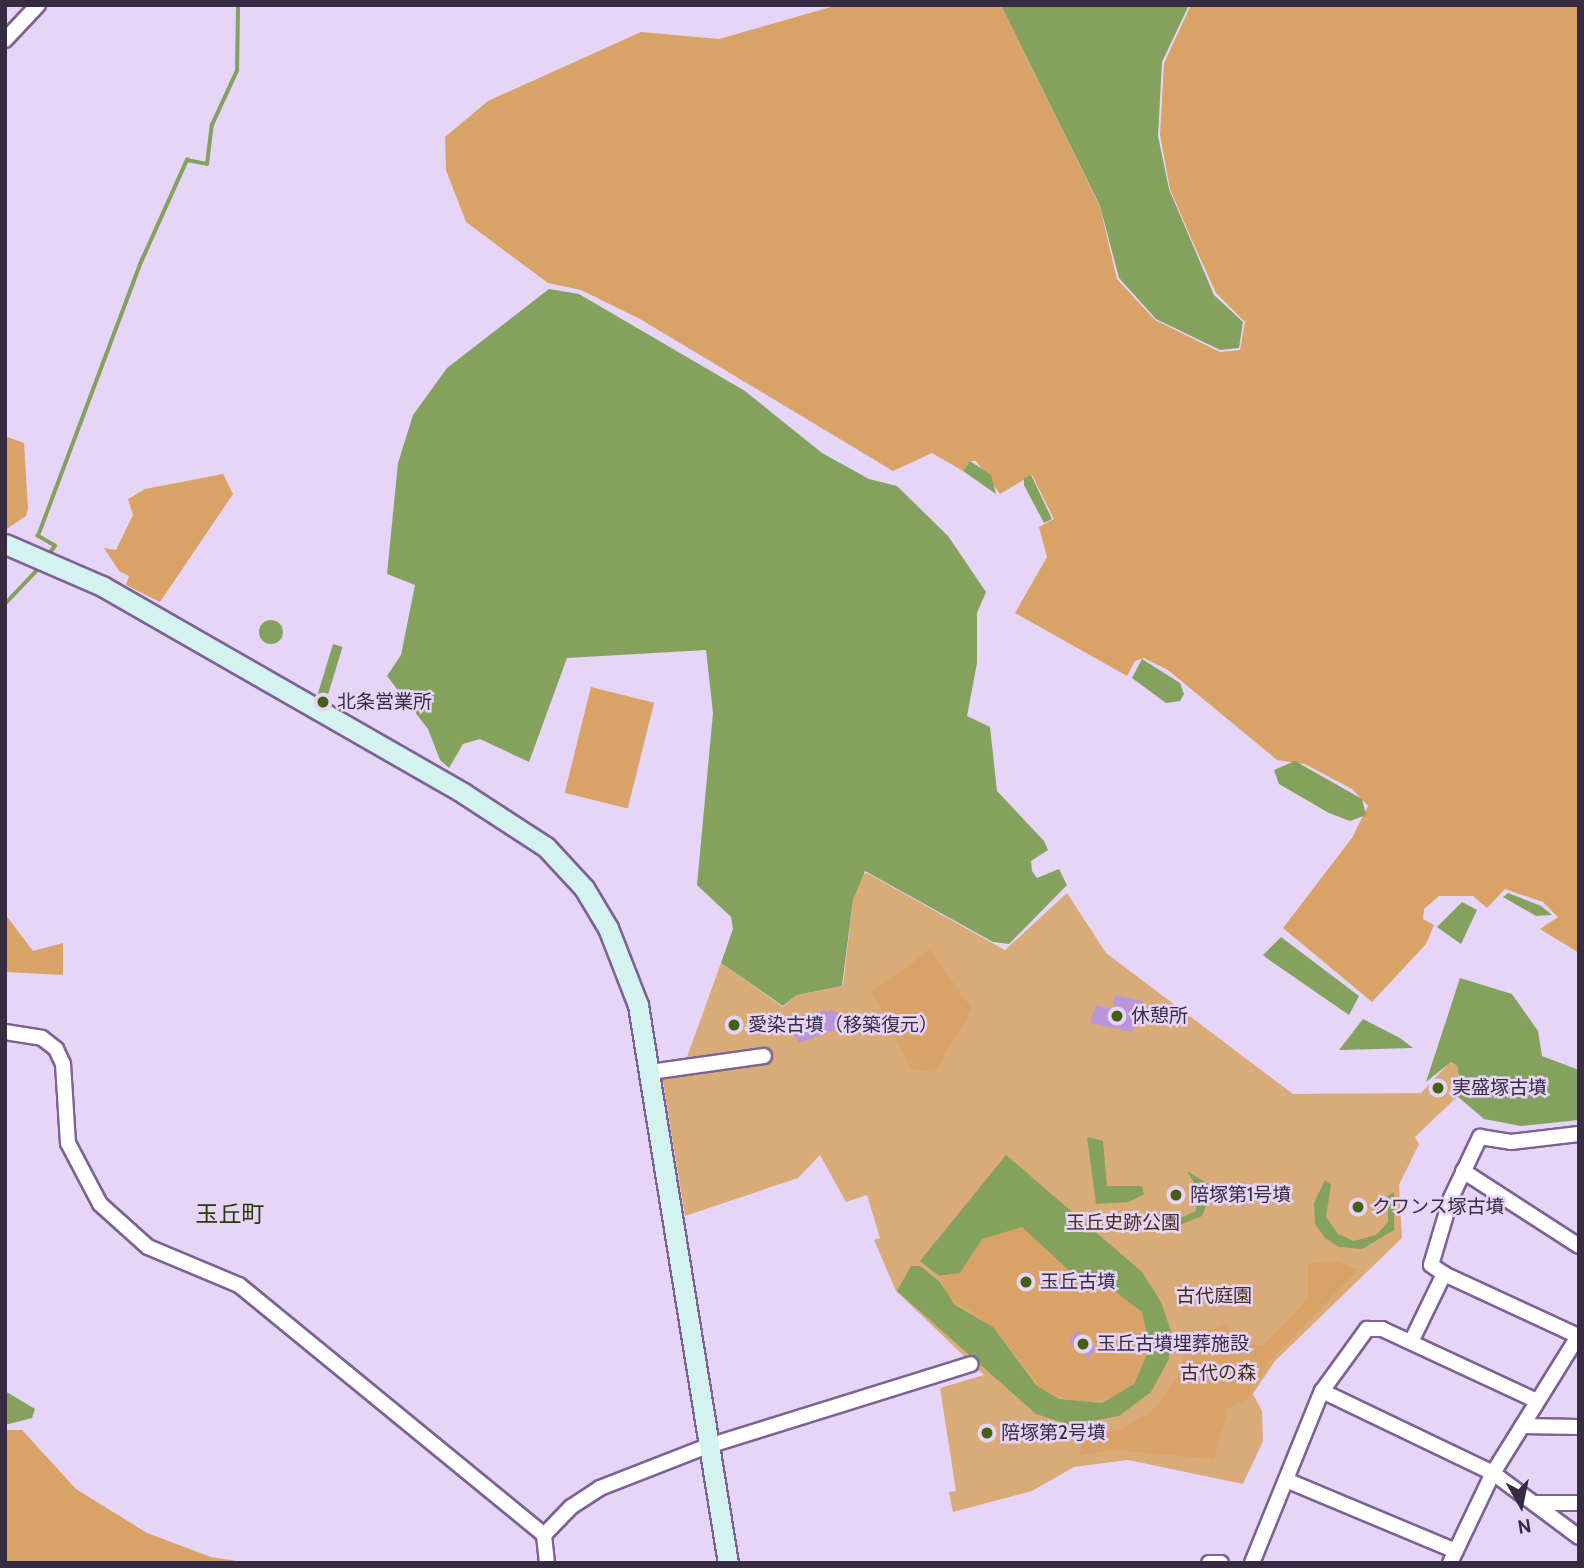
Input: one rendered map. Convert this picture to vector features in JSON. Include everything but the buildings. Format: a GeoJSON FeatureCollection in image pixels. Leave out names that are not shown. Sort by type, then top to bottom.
{"type":"FeatureCollection","features":[{"type":"Feature","properties":{"kind":"street"},"geometry":{"type":"LineString","coordinates":[[5,40],[38,5]]}},
{"type":"Feature","properties":{"kind":"street"},"geometry":{"type":"LineString","coordinates":[[5,544],[102,586],[463,793],[546,847],[584,888],[617,947],[638,1005],[728,1563]]}},
{"type":"Feature","properties":{"kind":"street"},"geometry":{"type":"LineString","coordinates":[[5,1032],[42,1038],[56,1049],[63,1064],[68,1143],[100,1204],[148,1247],[239,1285],[544,1535],[547,1563]]}},
{"type":"Feature","properties":{"kind":"street"},"geometry":{"type":"LineString","coordinates":[[650,1072],[764,1056]]}},
{"type":"Feature","properties":{"kind":"street"},"geometry":{"type":"LineString","coordinates":[[1286,1480],[1453,1557],[1493,1473],[1537,1401],[1574,1351],[1578,1336],[1431,1265],[1463,1171],[1480,1138],[1511,1142],[1579,1134]]}},
{"type":"Feature","properties":{"kind":"street"},"geometry":{"type":"LineString","coordinates":[[1463,1171],[1579,1246]]}},
{"type":"Feature","properties":{"kind":"street"},"geometry":{"type":"LineString","coordinates":[[1411,1342],[1444,1273]]}},
{"type":"Feature","properties":{"kind":"street"},"geometry":{"type":"LineString","coordinates":[[1252,1563],[1322,1391],[1367,1329],[1411,1342],[1537,1401]]}},
{"type":"Feature","properties":{"kind":"street"},"geometry":{"type":"LineString","coordinates":[[544,1535],[571,1507],[600,1488],[708,1446],[971,1364]]}},
{"type":"Feature","properties":{"kind":"street"},"geometry":{"type":"LineString","coordinates":[[1322,1391],[1493,1473],[1537,1503],[1579,1537]]}},
{"type":"Feature","properties":{"kind":"street"},"geometry":{"type":"LineString","coordinates":[[1522,1426],[1579,1427]]}},
{"type":"Feature","properties":{"kind":"street"},"geometry":{"type":"LineString","coordinates":[[1537,1503],[1579,1503]]}},
{"type":"Feature","properties":{"kind":"street"},"geometry":{"type":"LineString","coordinates":[[1209,1563],[1221,1563]]}},
{"type":"Feature","properties":{"kind":"green space"},"geometry":{"type":"Polygon","coordinates":[[[838,5],[1001,5],[1100,207],[1117,279],[1155,320],[1220,352],[1240,350],[1245,322],[1216,293],[1191,238],[1170,189],[1160,135],[1164,63],[1191,5],[1579,5],[1579,953],[1540,929],[1558,917],[1543,902],[1505,889],[1487,908],[1473,896],[1439,896],[1424,909],[1423,919],[1434,925],[1426,944],[1372,1002],[1283,928],[1352,838],[1368,806],[1352,789],[1305,764],[1277,760],[1168,670],[1144,658],[1135,661],[1127,676],[1015,613],[1047,557],[1039,527],[1054,519],[1032,475],[1000,494],[976,461],[970,461],[963,471],[932,453],[893,471],[640,319],[581,290],[548,283],[466,222],[446,170],[445,137],[488,101],[641,32],[719,39],[838,5]]]}},
{"type":"Feature","properties":{"kind":"green space"},"geometry":{"type":"Polygon","coordinates":[[[5,436],[24,443],[28,508],[26,516],[5,530],[5,436]]]}},
{"type":"Feature","properties":{"kind":"green space"},"geometry":{"type":"Polygon","coordinates":[[[223,474],[233,494],[160,602],[126,585],[129,576],[119,571],[104,548],[116,550],[133,515],[128,499],[145,489],[223,474]]]}},
{"type":"Feature","properties":{"kind":"green space"},"geometry":{"type":"Polygon","coordinates":[[[591,687],[654,703],[628,808],[565,793],[591,687]]]}},
{"type":"Feature","properties":{"kind":"green space","name":"玉丘史跡公園"},"geometry":{"type":"Polygon","coordinates":[[[867,873],[1005,950],[1067,893],[1106,953],[1293,1094],[1421,1093],[1450,1062],[1457,1066],[1462,1092],[1415,1137],[1419,1144],[1399,1185],[1402,1238],[1275,1361],[1253,1394],[1262,1411],[1263,1441],[1243,1484],[1128,1460],[1074,1467],[1032,1491],[953,1512],[949,1492],[956,1491],[940,1388],[984,1375],[896,1291],[874,1240],[880,1238],[867,1195],[846,1202],[820,1155],[798,1178],[685,1216],[660,1063],[687,1057],[721,963],[783,1007],[797,995],[843,986],[853,900],[861,875],[867,873]]]}},
{"type":"Feature","properties":{"kind":"green space"},"geometry":{"type":"Polygon","coordinates":[[[5,914],[33,951],[63,943],[63,975],[5,972],[5,914]]]}},
{"type":"Feature","properties":{"kind":"green space"},"geometry":{"type":"Polygon","coordinates":[[[930,950],[972,1009],[935,1072],[911,1068],[872,991],[930,950]]]}},
{"type":"Feature","properties":{"kind":"green space"},"geometry":{"type":"Polygon","coordinates":[[[1014,1226],[1028,1230],[1075,1276],[1108,1286],[1142,1312],[1151,1336],[1149,1355],[1134,1384],[1120,1395],[1080,1404],[1044,1391],[993,1327],[945,1293],[942,1277],[962,1271],[982,1238],[1014,1226]]]}},
{"type":"Feature","properties":{"kind":"green space","name":"古代の森"},"geometry":{"type":"Polygon","coordinates":[[[1332,1261],[1359,1269],[1269,1362],[1247,1399],[1228,1408],[1214,1459],[1116,1450],[1080,1455],[1082,1437],[1122,1429],[1152,1411],[1177,1378],[1191,1334],[1224,1325],[1245,1345],[1263,1345],[1308,1299],[1308,1264],[1332,1261]]]}},
{"type":"Feature","properties":{"kind":"green space"},"geometry":{"type":"Polygon","coordinates":[[[5,1430],[22,1430],[76,1489],[147,1533],[211,1557],[249,1563],[5,1563],[5,1430]]]}},
{"type":"Feature","properties":{"kind":"shaded area"},"geometry":{"type":"Polygon","coordinates":[[[1001,5],[1189,5],[1162,62],[1158,136],[1169,189],[1214,295],[1243,322],[1239,348],[1220,350],[1156,319],[1119,278],[1100,206],[1001,5]]]}},
{"type":"Feature","properties":{"kind":"shaded area"},"geometry":{"type":"Polygon","coordinates":[[[549,289],[579,294],[745,391],[822,453],[869,479],[897,486],[948,536],[986,592],[977,613],[977,663],[967,716],[990,727],[997,791],[1044,841],[1048,850],[1031,861],[1032,871],[1037,878],[1059,869],[1067,885],[1009,944],[993,942],[865,871],[853,900],[842,986],[797,995],[783,1006],[721,963],[733,929],[731,917],[697,885],[713,713],[706,650],[567,658],[529,762],[480,739],[463,744],[449,768],[440,760],[428,729],[387,676],[401,655],[415,585],[387,574],[398,463],[413,415],[447,368],[549,289]]]}},
{"type":"Feature","properties":{"kind":"shaded area"},"geometry":{"type":"Polygon","coordinates":[[[970,461],[991,475],[996,494],[963,471],[970,461]]]}},
{"type":"Feature","properties":{"kind":"shaded area"},"geometry":{"type":"Polygon","coordinates":[[[1031,475],[1052,519],[1044,523],[1024,485],[1024,478],[1031,475]]]}},
{"type":"Feature","properties":{"kind":"shaded area"},"geometry":{"type":"Polygon","coordinates":[[[271,620],[280,623],[283,632],[280,641],[271,644],[262,641],[259,632],[262,623],[271,620]]]}},
{"type":"Feature","properties":{"kind":"shaded area"},"geometry":{"type":"Polygon","coordinates":[[[333,644],[343,647],[327,698],[318,695],[333,644]]]}},
{"type":"Feature","properties":{"kind":"shaded area"},"geometry":{"type":"Polygon","coordinates":[[[1142,659],[1180,683],[1184,694],[1180,701],[1166,703],[1132,678],[1142,659]]]}},
{"type":"Feature","properties":{"kind":"shaded area"},"geometry":{"type":"Polygon","coordinates":[[[1295,761],[1362,799],[1366,815],[1350,821],[1329,813],[1279,784],[1274,770],[1295,761]]]}},
{"type":"Feature","properties":{"kind":"shaded area"},"geometry":{"type":"Polygon","coordinates":[[[1508,893],[1541,906],[1552,915],[1536,916],[1503,897],[1508,893]]]}},
{"type":"Feature","properties":{"kind":"shaded area"},"geometry":{"type":"Polygon","coordinates":[[[1462,902],[1477,910],[1461,944],[1437,927],[1462,902]]]}},
{"type":"Feature","properties":{"kind":"shaded area"},"geometry":{"type":"Polygon","coordinates":[[[1281,937],[1359,996],[1349,1015],[1263,955],[1281,937]]]}},
{"type":"Feature","properties":{"kind":"shaded area"},"geometry":{"type":"Polygon","coordinates":[[[1460,978],[1512,994],[1538,1031],[1542,1056],[1579,1070],[1579,1120],[1521,1126],[1484,1119],[1457,1096],[1462,1092],[1457,1066],[1451,1062],[1426,1082],[1460,978]]]}},
{"type":"Feature","properties":{"kind":"shaded area"},"geometry":{"type":"Polygon","coordinates":[[[1363,1019],[1400,1038],[1413,1048],[1339,1050],[1363,1019]]]}},
{"type":"Feature","properties":{"kind":"shaded area"},"geometry":{"type":"Polygon","coordinates":[[[1087,1137],[1103,1141],[1107,1186],[1142,1186],[1144,1194],[1129,1202],[1096,1204],[1087,1137]]]}},
{"type":"Feature","properties":{"kind":"shaded area"},"geometry":{"type":"Polygon","coordinates":[[[1006,1155],[1142,1272],[1161,1302],[1171,1331],[1169,1359],[1151,1392],[1119,1416],[1070,1425],[1036,1414],[897,1291],[911,1266],[920,1266],[939,1281],[955,1305],[993,1327],[1036,1385],[1059,1399],[1102,1403],[1134,1384],[1150,1348],[1142,1312],[1108,1286],[1075,1276],[1022,1227],[982,1239],[960,1273],[939,1276],[920,1261],[1006,1155]]]}},
{"type":"Feature","properties":{"kind":"shaded area"},"geometry":{"type":"Polygon","coordinates":[[[1187,1171],[1213,1187],[1202,1216],[1177,1226],[1176,1220],[1196,1211],[1198,1189],[1187,1171]]]}},
{"type":"Feature","properties":{"kind":"shaded area"},"geometry":{"type":"Polygon","coordinates":[[[1325,1180],[1331,1185],[1326,1217],[1338,1234],[1354,1241],[1376,1235],[1388,1222],[1388,1196],[1394,1192],[1394,1230],[1362,1249],[1339,1247],[1325,1238],[1315,1224],[1314,1203],[1325,1180]]]}},
{"type":"Feature","properties":{"kind":"shaded area"},"geometry":{"type":"Polygon","coordinates":[[[5,1391],[35,1409],[32,1418],[5,1425],[5,1391]]]}},
{"type":"Feature","properties":{"kind":"waterway"},"geometry":{"type":"LineString","coordinates":[[48,555],[55,546],[38,536],[142,260],[187,160],[207,164],[212,125],[237,71],[238,5]]}},
{"type":"Feature","properties":{"kind":"waterway"},"geometry":{"type":"LineString","coordinates":[[5,604],[40,567]]}},
{"type":"Feature","properties":{"kind":"place","name":"北条営業所"},"geometry":{"type":"Point","coordinates":[323,702]}},
{"type":"Feature","properties":{"kind":"place","name":"休憩所"},"geometry":{"type":"Point","coordinates":[1117,1016]}},
{"type":"Feature","properties":{"kind":"place","name":"愛染古墳（移築復元）"},"geometry":{"type":"Point","coordinates":[734,1025]}},
{"type":"Feature","properties":{"kind":"place","name":"実盛塚古墳"},"geometry":{"type":"Point","coordinates":[1438,1088]}},
{"type":"Feature","properties":{"kind":"place","name":"陪塚第1号墳"},"geometry":{"type":"Point","coordinates":[1176,1195]}},
{"type":"Feature","properties":{"kind":"place","name":"クワンス塚古墳"},"geometry":{"type":"Point","coordinates":[1358,1207]}},
{"type":"Feature","properties":{"kind":"place","name":"玉丘古墳"},"geometry":{"type":"Point","coordinates":[1026,1282]}},
{"type":"Feature","properties":{"kind":"place","name":"玉丘古墳埋葬施設"},"geometry":{"type":"Point","coordinates":[1083,1344]}},
{"type":"Feature","properties":{"kind":"place","name":"陪塚第2号墳"},"geometry":{"type":"Point","coordinates":[987,1433]}},
{"type":"Feature","properties":{"kind":"district","name":"玉丘町"},"geometry":{"type":"Point","coordinates":[230,1214]}},
{"type":"Feature","properties":{"kind":"park label","name":"古代庭園"},"geometry":{"type":"Point","coordinates":[1214,1296]}}]}
